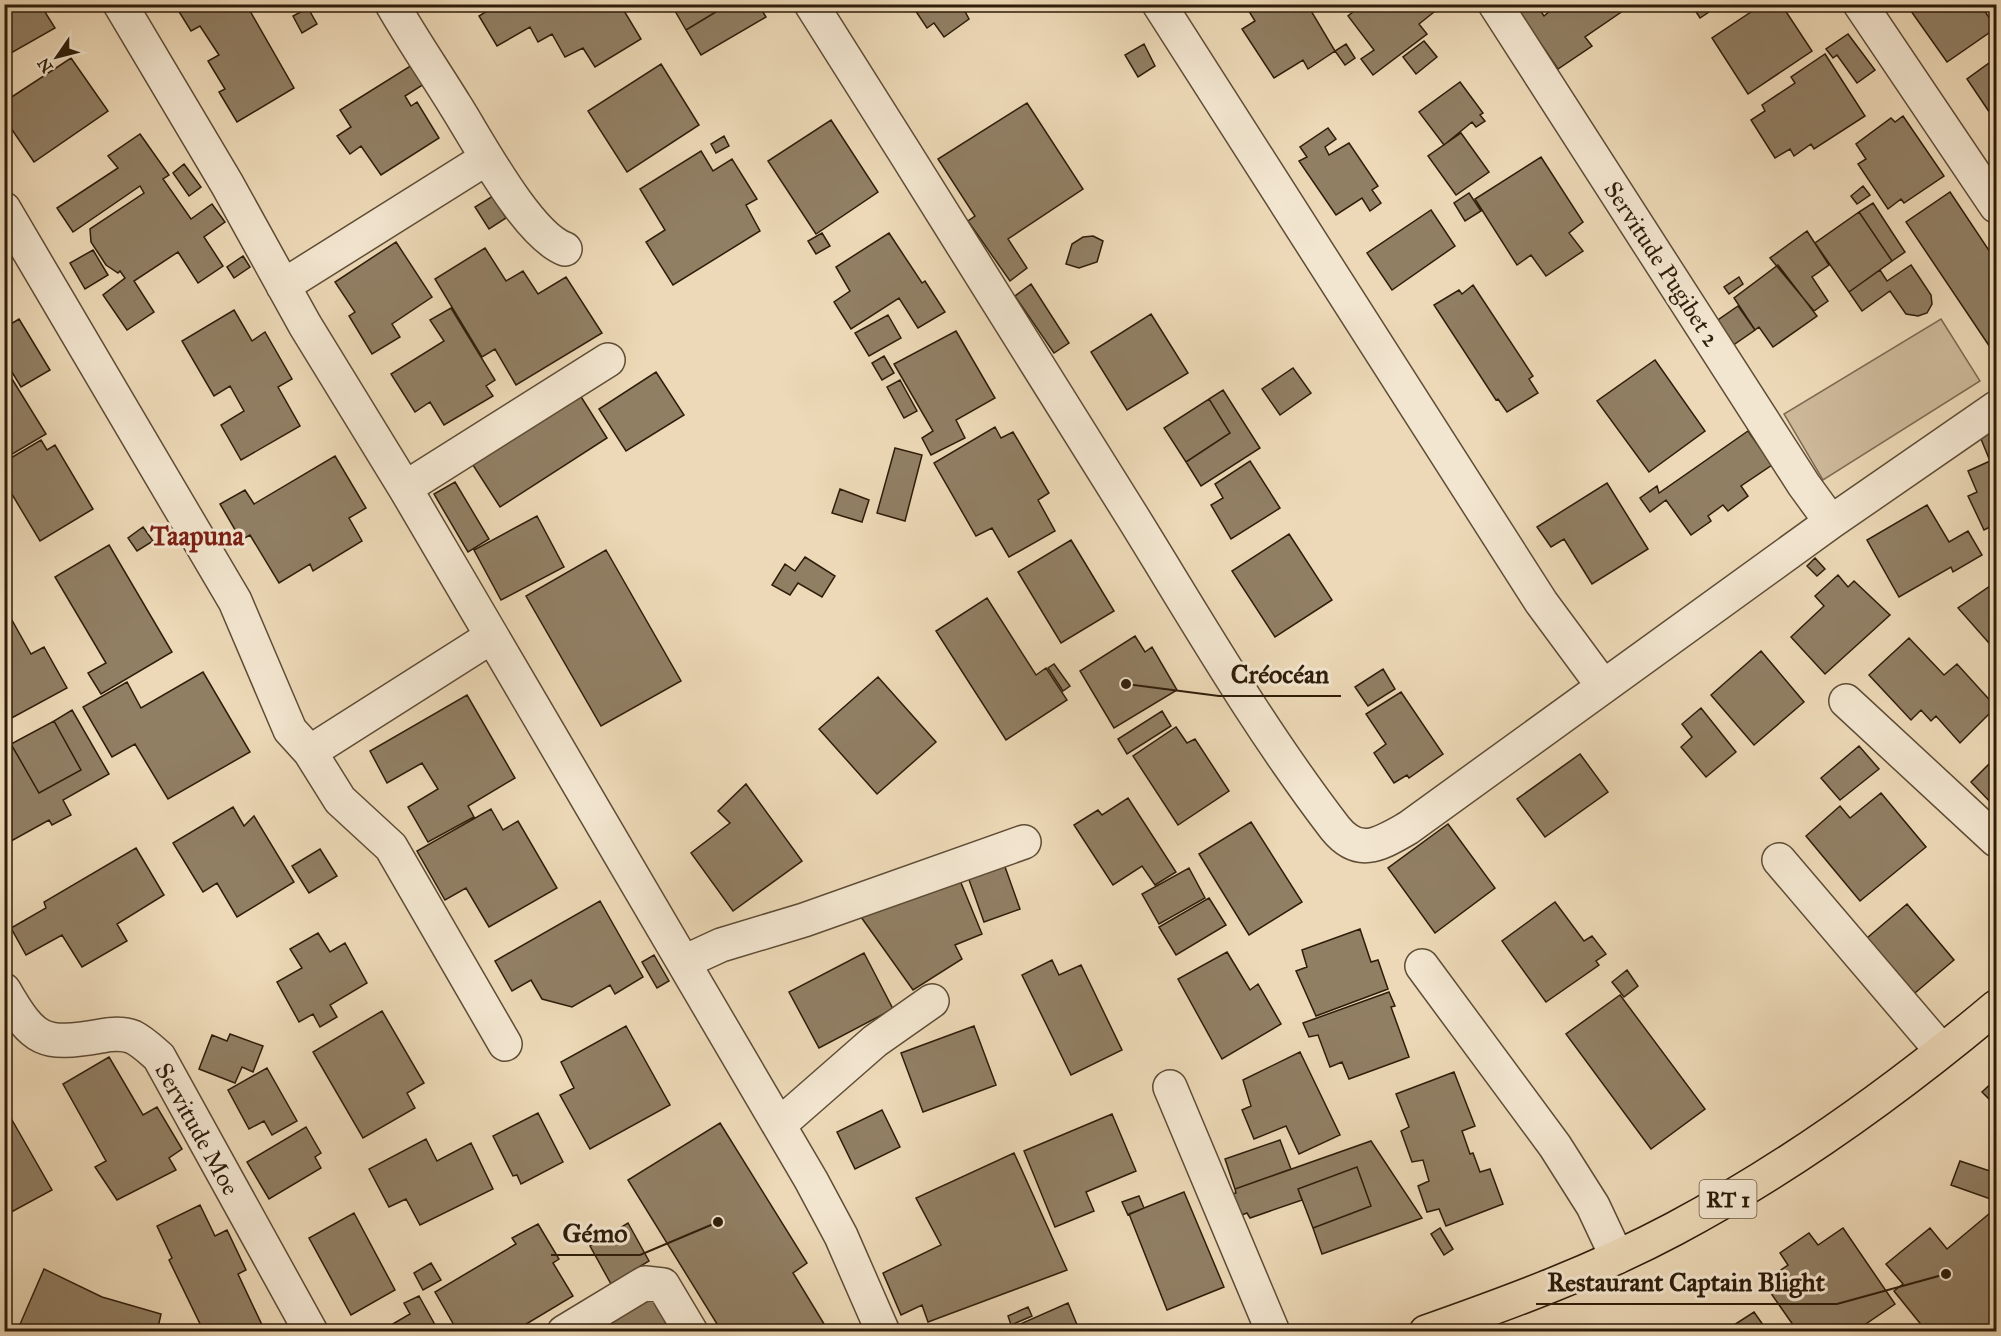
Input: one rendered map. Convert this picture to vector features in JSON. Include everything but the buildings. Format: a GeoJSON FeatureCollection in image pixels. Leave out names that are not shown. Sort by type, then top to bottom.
{"type":"FeatureCollection","features":[{"type":"Feature","properties":{"kind":"main road","name":"RT 1"},"geometry":{"type":"LineString","coordinates":[[1426,1332],[1519,1298],[1617,1257],[1717,1206],[1838,1128],[1996,1006]]}},
{"type":"Feature","properties":{"kind":"street"},"geometry":{"type":"LineString","coordinates":[[120,4],[227,184],[283,286],[405,488],[779,1125],[841,1236],[883,1332]]}},
{"type":"Feature","properties":{"kind":"street"},"geometry":{"type":"LineString","coordinates":[[392,4],[487,158],[530,220],[551,243],[565,249]]}},
{"type":"Feature","properties":{"kind":"street"},"geometry":{"type":"LineString","coordinates":[[811,4],[903,147],[980,276],[1256,718],[1345,840],[1354,845],[1370,846],[1408,828],[1832,522],[1996,408]]}},
{"type":"Feature","properties":{"kind":"street"},"geometry":{"type":"LineString","coordinates":[[1159,4],[1541,602],[1603,686]]}},
{"type":"Feature","properties":{"kind":"street","name":"Servitude Pugibet 2"},"geometry":{"type":"LineString","coordinates":[[1495,4],[1798,476],[1832,522]]}},
{"type":"Feature","properties":{"kind":"street"},"geometry":{"type":"LineString","coordinates":[[1860,4],[1996,206]]}},
{"type":"Feature","properties":{"kind":"street"},"geometry":{"type":"LineString","coordinates":[[283,286],[487,158]]}},
{"type":"Feature","properties":{"kind":"street"},"geometry":{"type":"LineString","coordinates":[[4,209],[235,601],[290,730],[310,752],[340,800],[391,847],[505,1044]]}},
{"type":"Feature","properties":{"kind":"street"},"geometry":{"type":"LineString","coordinates":[[405,488],[608,360]]}},
{"type":"Feature","properties":{"kind":"street"},"geometry":{"type":"LineString","coordinates":[[310,752],[491,637]]}},
{"type":"Feature","properties":{"kind":"street"},"geometry":{"type":"LineString","coordinates":[[1846,701],[1977,819],[1996,840]]}},
{"type":"Feature","properties":{"kind":"street"},"geometry":{"type":"LineString","coordinates":[[684,962],[721,945],[804,920],[1024,842]]}},
{"type":"Feature","properties":{"kind":"street"},"geometry":{"type":"LineString","coordinates":[[1779,860],[1941,1050]]}},
{"type":"Feature","properties":{"kind":"street"},"geometry":{"type":"LineString","coordinates":[[1422,966],[1555,1146],[1593,1206],[1617,1257]]}},
{"type":"Feature","properties":{"kind":"street","name":"Servitude Moe"},"geometry":{"type":"LineString","coordinates":[[4,990],[26,1022],[45,1040],[70,1041],[113,1034],[131,1036],[159,1057],[311,1332]]}},
{"type":"Feature","properties":{"kind":"street"},"geometry":{"type":"LineString","coordinates":[[779,1125],[875,1041],[932,1001]]}},
{"type":"Feature","properties":{"kind":"street"},"geometry":{"type":"LineString","coordinates":[[1170,1087],[1273,1332]]}},
{"type":"Feature","properties":{"kind":"street"},"geometry":{"type":"LineString","coordinates":[[564,1332],[645,1283],[654,1282],[663,1285],[691,1332]]}},
{"type":"Feature","properties":{"kind":"shaded area"},"geometry":{"type":"Polygon","coordinates":[[[1941,319],[1980,381],[1823,480],[1784,414],[1941,319]]]}},
{"type":"Feature","properties":{"kind":"place","name":"Créocéan"},"geometry":{"type":"Point","coordinates":[1126,684]}},
{"type":"Feature","properties":{"kind":"place","name":"Gémo"},"geometry":{"type":"Point","coordinates":[718,1222]}},
{"type":"Feature","properties":{"kind":"place","name":"Restaurant Captain Blight"},"geometry":{"type":"Point","coordinates":[1946,1274]}},
{"type":"Feature","properties":{"kind":"district","name":"Taapuna"},"geometry":{"type":"Point","coordinates":[197,536]}}]}
